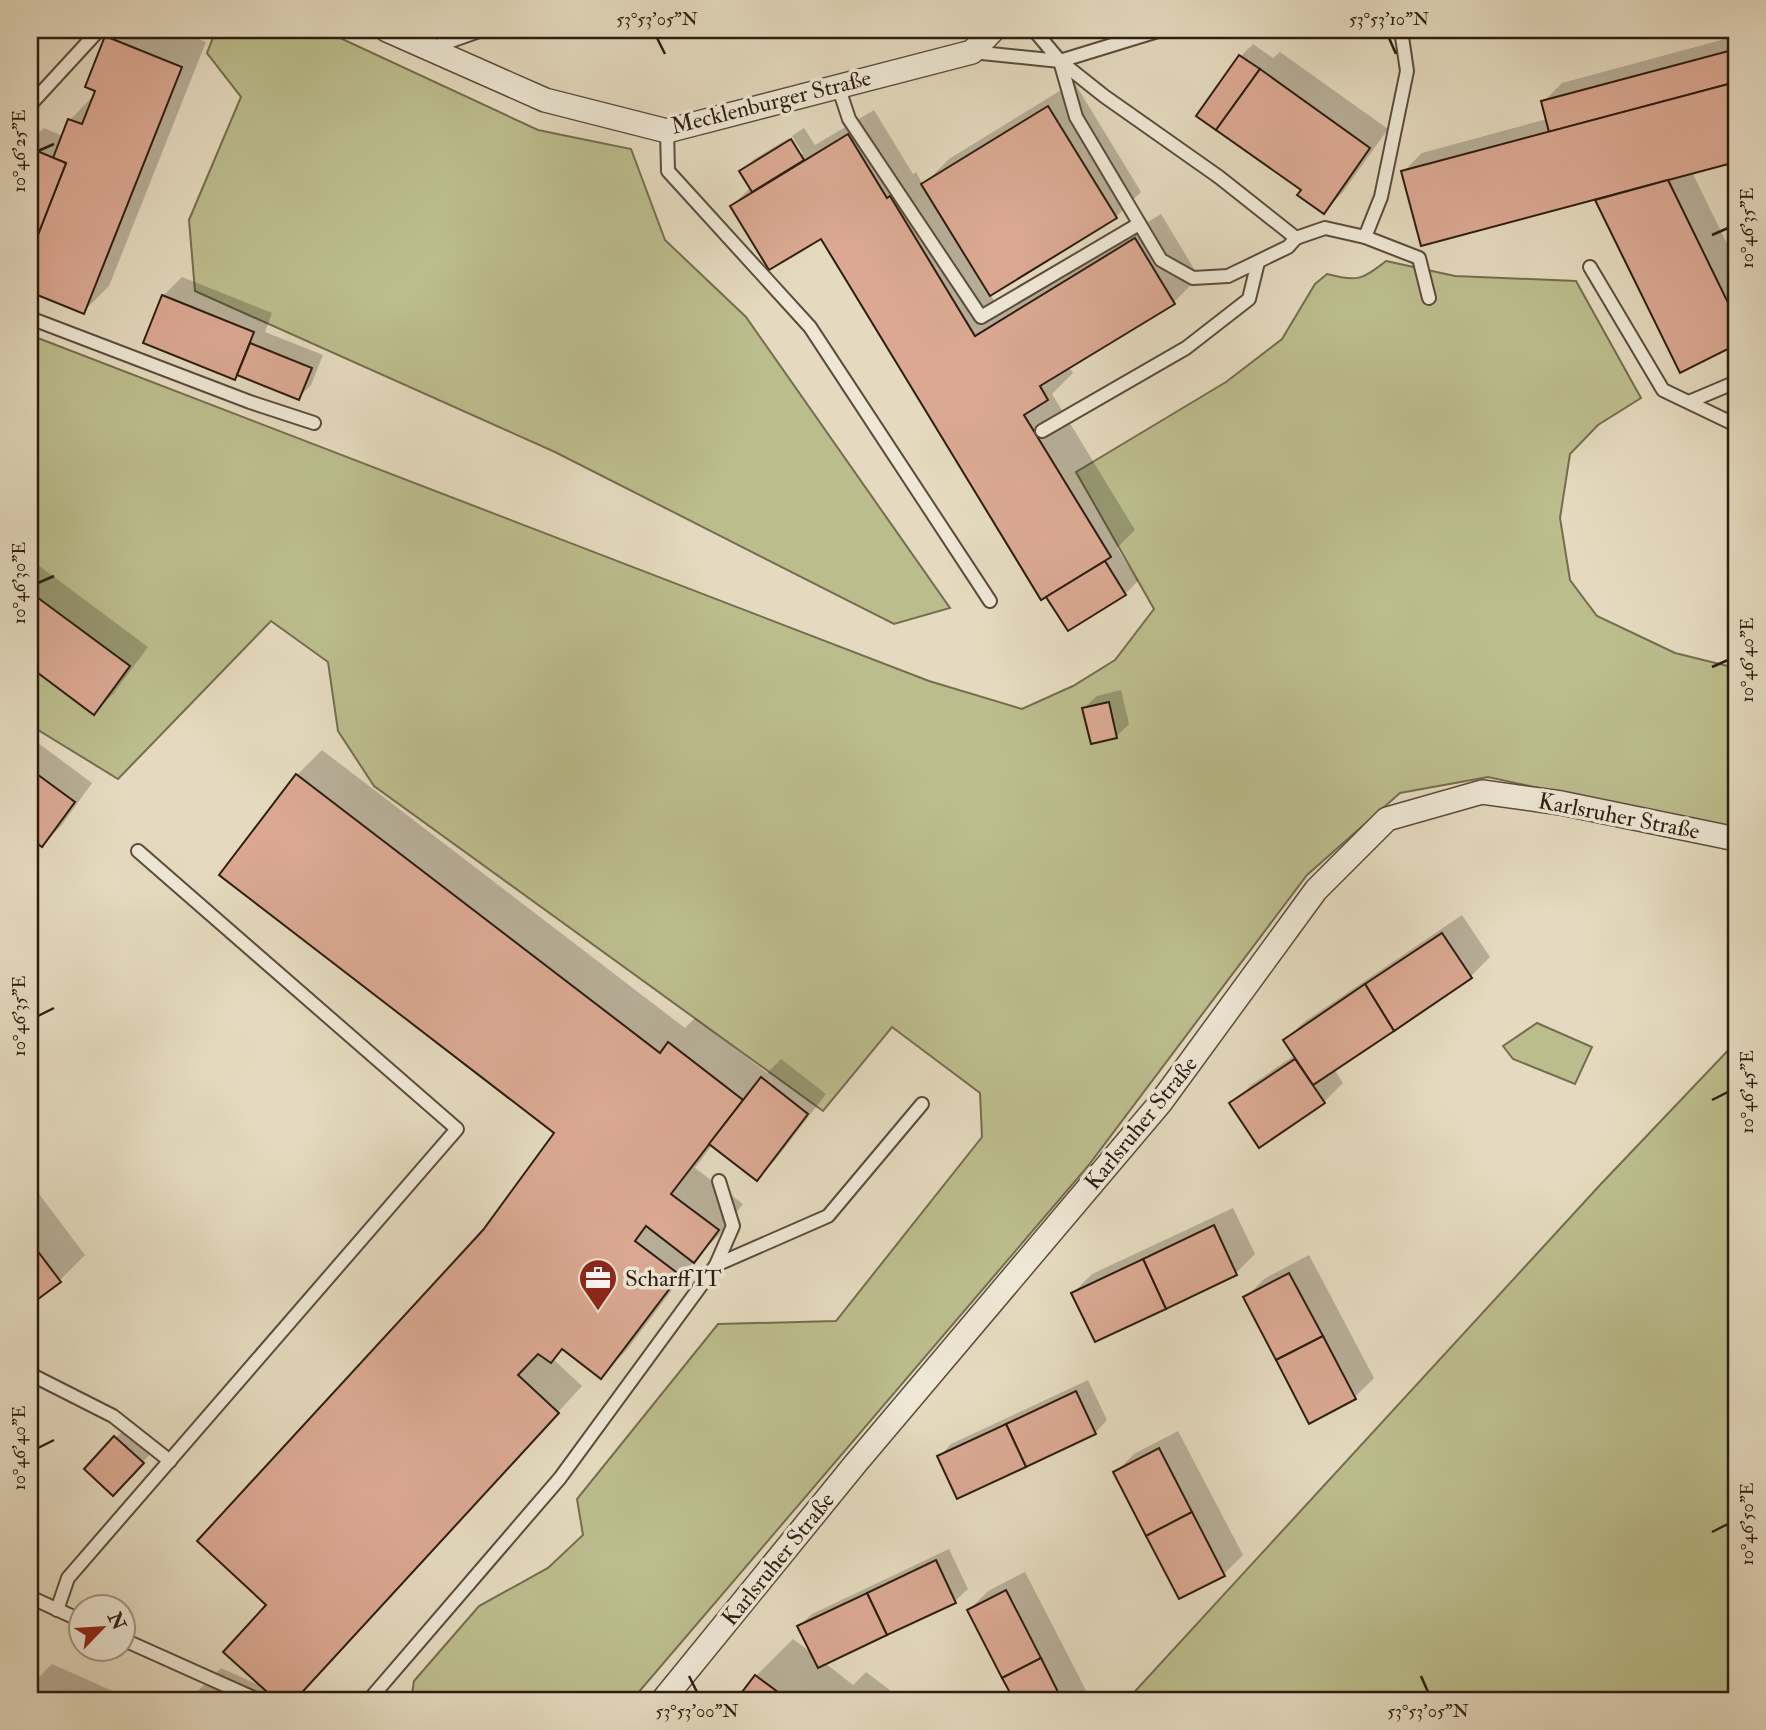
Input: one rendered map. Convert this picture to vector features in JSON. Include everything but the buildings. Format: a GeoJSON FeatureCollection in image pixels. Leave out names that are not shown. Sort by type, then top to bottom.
{"type":"FeatureCollection","features":[{"type":"Feature","properties":{"kind":"street","name":"Mecklenburger Straße"},"geometry":{"type":"LineString","coordinates":[[387,30],[545,100],[667,131],[972,52]]}},
{"type":"Feature","properties":{"kind":"street"},"geometry":{"type":"LineString","coordinates":[[972,52],[993,30]]}},
{"type":"Feature","properties":{"kind":"street","name":"Karlsruher Straße"},"geometry":{"type":"LineString","coordinates":[[663,1700],[856,1463],[1161,1102],[1317,890],[1387,819],[1482,792],[1561,803],[1736,839]]}},
{"type":"Feature","properties":{"kind":"lane"},"geometry":{"type":"LineString","coordinates":[[30,105],[99,30]]}},
{"type":"Feature","properties":{"kind":"lane"},"geometry":{"type":"LineString","coordinates":[[430,48],[482,30]]}},
{"type":"Feature","properties":{"kind":"lane"},"geometry":{"type":"LineString","coordinates":[[1034,30],[1060,61],[1104,96],[1219,177],[1296,238]]}},
{"type":"Feature","properties":{"kind":"lane"},"geometry":{"type":"LineString","coordinates":[[972,52],[1060,61],[1161,30]]}},
{"type":"Feature","properties":{"kind":"lane"},"geometry":{"type":"LineString","coordinates":[[1365,237],[1381,198],[1407,71],[1401,30]]}},
{"type":"Feature","properties":{"kind":"lane"},"geometry":{"type":"LineString","coordinates":[[1060,61],[1076,117],[1161,260],[1193,278],[1228,276],[1288,247],[1296,238],[1325,228],[1365,237],[1419,258],[1429,298]]}},
{"type":"Feature","properties":{"kind":"lane"},"geometry":{"type":"LineString","coordinates":[[838,86],[849,120],[981,317],[1139,224]]}},
{"type":"Feature","properties":{"kind":"lane"},"geometry":{"type":"LineString","coordinates":[[667,131],[668,171],[810,327],[990,601]]}},
{"type":"Feature","properties":{"kind":"lane"},"geometry":{"type":"LineString","coordinates":[[1042,431],[1186,348],[1249,299],[1258,262]]}},
{"type":"Feature","properties":{"kind":"lane"},"geometry":{"type":"LineString","coordinates":[[1590,267],[1664,390],[1736,425]]}},
{"type":"Feature","properties":{"kind":"lane"},"geometry":{"type":"LineString","coordinates":[[30,318],[250,402],[314,423]]}},
{"type":"Feature","properties":{"kind":"lane"},"geometry":{"type":"LineString","coordinates":[[1691,401],[1736,382]]}},
{"type":"Feature","properties":{"kind":"lane"},"geometry":{"type":"LineString","coordinates":[[57,1610],[68,1578],[457,1129],[138,851]]}},
{"type":"Feature","properties":{"kind":"lane"},"geometry":{"type":"LineString","coordinates":[[716,1265],[828,1216],[922,1104]]}},
{"type":"Feature","properties":{"kind":"lane"},"geometry":{"type":"LineString","coordinates":[[369,1700],[560,1478],[716,1265],[733,1226],[719,1181]]}},
{"type":"Feature","properties":{"kind":"lane"},"geometry":{"type":"LineString","coordinates":[[30,1374],[113,1416],[170,1461]]}},
{"type":"Feature","properties":{"kind":"lane"},"geometry":{"type":"LineString","coordinates":[[30,1614],[35,1600],[66,1614]]}},
{"type":"Feature","properties":{"kind":"lane"},"geometry":{"type":"LineString","coordinates":[[136,1645],[258,1700]]}},
{"type":"Feature","properties":{"kind":"green space"},"geometry":{"type":"Polygon","coordinates":[[[216,30],[323,30],[538,130],[631,149],[665,240],[746,317],[950,608],[894,624],[555,452],[195,291],[189,220],[241,97],[207,53],[216,30]]]}},
{"type":"Feature","properties":{"kind":"green space"},"geometry":{"type":"Polygon","coordinates":[[[1386,261],[1455,276],[1576,281],[1641,398],[1598,425],[1570,454],[1560,518],[1570,580],[1597,616],[1675,653],[1736,668],[1736,831],[1488,777],[1400,793],[1307,875],[1088,1166],[632,1700],[411,1700],[414,1681],[479,1606],[548,1568],[583,1535],[577,1499],[718,1324],[836,1321],[982,1137],[980,1093],[892,1027],[823,1111],[374,786],[338,731],[328,662],[271,621],[118,779],[30,725],[30,335],[929,681],[1022,709],[1073,686],[1115,660],[1154,609],[1076,472],[1226,382],[1282,339],[1315,284],[1327,274],[1359,278],[1386,261]]]}},
{"type":"Feature","properties":{"kind":"green space"},"geometry":{"type":"Polygon","coordinates":[[[1537,1023],[1592,1047],[1575,1084],[1513,1059],[1503,1046],[1537,1023]]]}},
{"type":"Feature","properties":{"kind":"green space"},"geometry":{"type":"Polygon","coordinates":[[[1736,1042],[1736,1700],[1127,1700],[1600,1185],[1736,1042]]]}},
{"type":"Feature","properties":{"kind":"place","name":"Scharff IT"},"geometry":{"type":"Point","coordinates":[598,1312]}}]}
